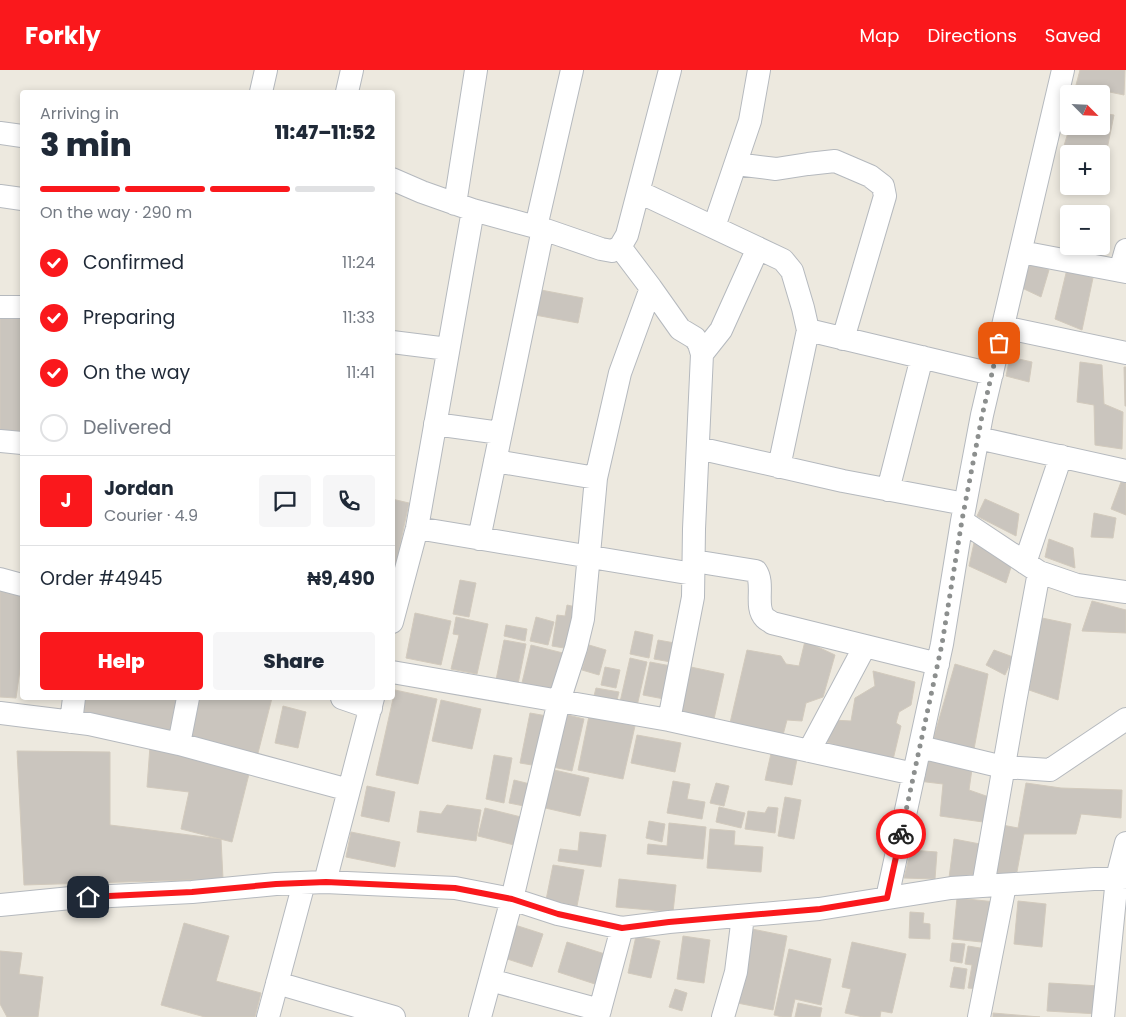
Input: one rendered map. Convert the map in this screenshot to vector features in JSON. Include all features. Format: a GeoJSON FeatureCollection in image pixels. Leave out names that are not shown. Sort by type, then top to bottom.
{"type":"FeatureCollection","features":[{"type":"Feature","properties":{"kind":"street"},"geometry":{"type":"LineString","coordinates":[[261,90],[266,70]]}},
{"type":"Feature","properties":{"kind":"street"},"geometry":{"type":"LineString","coordinates":[[347,90],[352,70]]}},
{"type":"Feature","properties":{"kind":"street"},"geometry":{"type":"LineString","coordinates":[[395,611],[417,528],[448,348],[464,207],[476,70]]}},
{"type":"Feature","properties":{"kind":"street"},"geometry":{"type":"LineString","coordinates":[[479,539],[572,70]]}},
{"type":"Feature","properties":{"kind":"street"},"geometry":{"type":"LineString","coordinates":[[395,180],[464,207],[540,228],[600,249],[612,251],[620,247],[628,235],[670,70]]}},
{"type":"Feature","properties":{"kind":"street"},"geometry":{"type":"LineString","coordinates":[[714,227],[750,121],[759,70]]}},
{"type":"Feature","properties":{"kind":"street"},"geometry":{"type":"LineString","coordinates":[[887,898],[938,664],[982,416],[1021,252],[1061,70]]}},
{"type":"Feature","properties":{"kind":"street"},"geometry":{"type":"LineString","coordinates":[[0,133],[20,136]]}},
{"type":"Feature","properties":{"kind":"street"},"geometry":{"type":"LineString","coordinates":[[736,164],[776,169],[835,162],[870,176],[883,186],[885,196],[843,338]]}},
{"type":"Feature","properties":{"kind":"street"},"geometry":{"type":"LineString","coordinates":[[638,192],[783,260],[792,271],[808,330],[779,467]]}},
{"type":"Feature","properties":{"kind":"street"},"geometry":{"type":"LineString","coordinates":[[0,196],[20,199]]}},
{"type":"Feature","properties":{"kind":"street"},"geometry":{"type":"LineString","coordinates":[[620,247],[680,329],[695,338],[702,354],[693,596],[669,720]]}},
{"type":"Feature","properties":{"kind":"street"},"geometry":{"type":"LineString","coordinates":[[702,354],[721,330],[758,248]]}},
{"type":"Feature","properties":{"kind":"street"},"geometry":{"type":"LineString","coordinates":[[1021,252],[1124,265]]}},
{"type":"Feature","properties":{"kind":"street"},"geometry":{"type":"LineString","coordinates":[[480,1017],[512,899],[559,701],[583,619],[596,478],[620,373],[651,288]]}},
{"type":"Feature","properties":{"kind":"street"},"geometry":{"type":"LineString","coordinates":[[0,307],[20,307]]}},
{"type":"Feature","properties":{"kind":"street"},"geometry":{"type":"LineString","coordinates":[[1003,327],[1125,351]]}},
{"type":"Feature","properties":{"kind":"street"},"geometry":{"type":"LineString","coordinates":[[808,330],[992,374]]}},
{"type":"Feature","properties":{"kind":"street"},"geometry":{"type":"LineString","coordinates":[[395,342],[448,348]]}},
{"type":"Feature","properties":{"kind":"street"},"geometry":{"type":"LineString","coordinates":[[888,490],[922,357]]}},
{"type":"Feature","properties":{"kind":"street"},"geometry":{"type":"LineString","coordinates":[[435,424],[500,433]]}},
{"type":"Feature","properties":{"kind":"street"},"geometry":{"type":"LineString","coordinates":[[978,438],[1126,471]]}},
{"type":"Feature","properties":{"kind":"street"},"geometry":{"type":"LineString","coordinates":[[0,441],[20,443]]}},
{"type":"Feature","properties":{"kind":"street"},"geometry":{"type":"LineString","coordinates":[[698,448],[888,490],[964,512],[1032,568],[1077,586],[1126,592]]}},
{"type":"Feature","properties":{"kind":"street"},"geometry":{"type":"LineString","coordinates":[[983,886],[1003,767],[1032,568],[1061,456]]}},
{"type":"Feature","properties":{"kind":"street"},"geometry":{"type":"LineString","coordinates":[[494,461],[596,478]]}},
{"type":"Feature","properties":{"kind":"street"},"geometry":{"type":"LineString","coordinates":[[417,528],[589,557],[693,568],[756,571],[760,576],[760,607],[764,617],[772,623],[938,664]]}},
{"type":"Feature","properties":{"kind":"street"},"geometry":{"type":"LineString","coordinates":[[0,579],[20,584]]}},
{"type":"Feature","properties":{"kind":"street"},"geometry":{"type":"LineString","coordinates":[[809,751],[865,646]]}},
{"type":"Feature","properties":{"kind":"street"},"geometry":{"type":"LineString","coordinates":[[395,673],[669,720],[914,774]]}},
{"type":"Feature","properties":{"kind":"street"},"geometry":{"type":"LineString","coordinates":[[71,722],[74,700]]}},
{"type":"Feature","properties":{"kind":"street"},"geometry":{"type":"LineString","coordinates":[[178,744],[188,700]]}},
{"type":"Feature","properties":{"kind":"street"},"geometry":{"type":"LineString","coordinates":[[268,1017],[277,983],[349,790],[372,703],[354,700]]}},
{"type":"Feature","properties":{"kind":"street"},"geometry":{"type":"LineString","coordinates":[[0,713],[89,724],[178,744],[349,790]]}},
{"type":"Feature","properties":{"kind":"street"},"geometry":{"type":"LineString","coordinates":[[920,746],[1003,767],[1050,770],[1126,719]]}},
{"type":"Feature","properties":{"kind":"street"},"geometry":{"type":"LineString","coordinates":[[1103,1017],[1126,843]]}},
{"type":"Feature","properties":{"kind":"street"},"geometry":{"type":"LineString","coordinates":[[0,905],[71,898],[192,892],[276,884],[315,883],[455,888],[512,899],[558,914],[622,928],[820,909],[951,888],[1121,878]]}},
{"type":"Feature","properties":{"kind":"street"},"geometry":{"type":"LineString","coordinates":[[978,1017],[1005,885]]}},
{"type":"Feature","properties":{"kind":"street"},"geometry":{"type":"LineString","coordinates":[[723,1017],[736,972],[743,916]]}},
{"type":"Feature","properties":{"kind":"street"},"geometry":{"type":"LineString","coordinates":[[490,980],[599,1014],[622,928]]}},
{"type":"Feature","properties":{"kind":"street"},"geometry":{"type":"LineString","coordinates":[[277,983],[394,1017]]}},
{"type":"Feature","properties":{"kind":"building"},"geometry":{"type":"Polygon","coordinates":[[[1080,70],[1125,70],[1124,95],[1110,92],[1110,85],[1076,85],[1080,70]]]}},
{"type":"Feature","properties":{"kind":"building"},"geometry":{"type":"Polygon","coordinates":[[[1110,114],[1114,115],[1110,135],[1110,114]]]}},
{"type":"Feature","properties":{"kind":"building"},"geometry":{"type":"Polygon","coordinates":[[[1067,135],[1110,135],[1108,145],[1064,145],[1067,135]]]}},
{"type":"Feature","properties":{"kind":"building"},"geometry":{"type":"Polygon","coordinates":[[[1030,263],[1049,270],[1041,297],[1022,288],[1030,263]]]}},
{"type":"Feature","properties":{"kind":"building"},"geometry":{"type":"Polygon","coordinates":[[[1067,269],[1093,278],[1082,330],[1055,319],[1067,269]]]}},
{"type":"Feature","properties":{"kind":"building"},"geometry":{"type":"Polygon","coordinates":[[[541,290],[583,298],[578,323],[535,315],[541,290]]]}},
{"type":"Feature","properties":{"kind":"building"},"geometry":{"type":"Polygon","coordinates":[[[0,315],[20,317],[20,436],[0,434],[0,315]]]}},
{"type":"Feature","properties":{"kind":"building"},"geometry":{"type":"Polygon","coordinates":[[[1010,357],[1032,362],[1029,382],[1006,376],[1010,357]]]}},
{"type":"Feature","properties":{"kind":"building"},"geometry":{"type":"Polygon","coordinates":[[[1080,362],[1102,365],[1104,404],[1123,412],[1122,449],[1095,445],[1094,405],[1077,402],[1080,362]]]}},
{"type":"Feature","properties":{"kind":"building"},"geometry":{"type":"Polygon","coordinates":[[[1124,367],[1126,367],[1126,406],[1125,406],[1124,367]]]}},
{"type":"Feature","properties":{"kind":"building"},"geometry":{"type":"Polygon","coordinates":[[[1121,482],[1126,483],[1126,515],[1111,509],[1121,482]]]}},
{"type":"Feature","properties":{"kind":"building"},"geometry":{"type":"Polygon","coordinates":[[[985,499],[1019,514],[1016,536],[977,516],[985,499]]]}},
{"type":"Feature","properties":{"kind":"building"},"geometry":{"type":"Polygon","coordinates":[[[395,500],[409,503],[395,569],[395,500]]]}},
{"type":"Feature","properties":{"kind":"building"},"geometry":{"type":"Polygon","coordinates":[[[1094,513],[1116,518],[1113,538],[1091,537],[1094,513]]]}},
{"type":"Feature","properties":{"kind":"building"},"geometry":{"type":"Polygon","coordinates":[[[975,538],[1012,564],[1006,583],[969,566],[975,538]]]}},
{"type":"Feature","properties":{"kind":"building"},"geometry":{"type":"Polygon","coordinates":[[[1049,539],[1073,548],[1075,568],[1045,557],[1049,539]]]}},
{"type":"Feature","properties":{"kind":"building"},"geometry":{"type":"Polygon","coordinates":[[[460,580],[476,583],[469,617],[453,614],[460,580]]]}},
{"type":"Feature","properties":{"kind":"building"},"geometry":{"type":"Polygon","coordinates":[[[0,589],[20,594],[20,670],[16,698],[0,697],[0,589]]]}},
{"type":"Feature","properties":{"kind":"building"},"geometry":{"type":"Polygon","coordinates":[[[1092,601],[1126,610],[1126,633],[1082,631],[1092,601]]]}},
{"type":"Feature","properties":{"kind":"building"},"geometry":{"type":"Polygon","coordinates":[[[567,605],[576,607],[570,649],[552,646],[557,615],[565,616],[567,605]]]}},
{"type":"Feature","properties":{"kind":"building"},"geometry":{"type":"Polygon","coordinates":[[[415,613],[451,621],[441,665],[406,658],[415,613]]]}},
{"type":"Feature","properties":{"kind":"building"},"geometry":{"type":"Polygon","coordinates":[[[456,617],[488,624],[477,674],[451,669],[459,635],[453,634],[456,617]]]}},
{"type":"Feature","properties":{"kind":"building"},"geometry":{"type":"Polygon","coordinates":[[[536,617],[554,622],[548,645],[530,641],[536,617]]]}},
{"type":"Feature","properties":{"kind":"building"},"geometry":{"type":"Polygon","coordinates":[[[1042,618],[1071,624],[1058,700],[1029,690],[1042,618]]]}},
{"type":"Feature","properties":{"kind":"building"},"geometry":{"type":"Polygon","coordinates":[[[506,625],[527,629],[525,641],[504,636],[506,625]]]}},
{"type":"Feature","properties":{"kind":"building"},"geometry":{"type":"Polygon","coordinates":[[[635,631],[653,635],[649,658],[630,654],[635,631]]]}},
{"type":"Feature","properties":{"kind":"building"},"geometry":{"type":"Polygon","coordinates":[[[504,640],[526,644],[518,684],[496,680],[504,640]]]}},
{"type":"Feature","properties":{"kind":"building"},"geometry":{"type":"Polygon","coordinates":[[[658,640],[675,643],[671,662],[654,659],[658,640]]]}},
{"type":"Feature","properties":{"kind":"building"},"geometry":{"type":"Polygon","coordinates":[[[805,641],[835,655],[823,697],[806,703],[802,721],[787,720],[783,735],[730,723],[747,650],[781,656],[786,664],[799,666],[805,641]]]}},
{"type":"Feature","properties":{"kind":"building"},"geometry":{"type":"Polygon","coordinates":[[[531,645],[567,654],[557,696],[521,687],[531,645]]]}},
{"type":"Feature","properties":{"kind":"building"},"geometry":{"type":"Polygon","coordinates":[[[589,645],[606,650],[599,675],[582,670],[589,645]]]}},
{"type":"Feature","properties":{"kind":"building"},"geometry":{"type":"Polygon","coordinates":[[[994,650],[1013,657],[1005,675],[986,665],[994,650]]]}},
{"type":"Feature","properties":{"kind":"building"},"geometry":{"type":"Polygon","coordinates":[[[630,658],[647,662],[637,706],[620,702],[630,658]]]}},
{"type":"Feature","properties":{"kind":"building"},"geometry":{"type":"Polygon","coordinates":[[[650,662],[671,666],[664,699],[643,695],[650,662]]]}},
{"type":"Feature","properties":{"kind":"building"},"geometry":{"type":"Polygon","coordinates":[[[955,664],[988,674],[974,749],[933,740],[955,664]]]}},
{"type":"Feature","properties":{"kind":"building"},"geometry":{"type":"Polygon","coordinates":[[[686,666],[724,674],[714,719],[676,710],[686,666]]]}},
{"type":"Feature","properties":{"kind":"building"},"geometry":{"type":"Polygon","coordinates":[[[605,667],[620,670],[616,688],[601,685],[605,667]]]}},
{"type":"Feature","properties":{"kind":"building"},"geometry":{"type":"Polygon","coordinates":[[[873,671],[915,682],[911,705],[899,712],[896,723],[901,726],[892,764],[827,742],[832,720],[851,721],[855,698],[875,686],[873,671]]]}},
{"type":"Feature","properties":{"kind":"building"},"geometry":{"type":"Polygon","coordinates":[[[596,688],[619,692],[616,704],[593,700],[596,688]]]}},
{"type":"Feature","properties":{"kind":"building"},"geometry":{"type":"Polygon","coordinates":[[[395,690],[437,699],[418,784],[376,775],[393,700],[395,700],[395,690]]]}},
{"type":"Feature","properties":{"kind":"building"},"geometry":{"type":"Polygon","coordinates":[[[84,700],[181,700],[174,735],[82,713],[84,700]]]}},
{"type":"Feature","properties":{"kind":"building"},"geometry":{"type":"Polygon","coordinates":[[[197,700],[271,700],[257,757],[188,738],[197,700]]]}},
{"type":"Feature","properties":{"kind":"building"},"geometry":{"type":"Polygon","coordinates":[[[441,700],[481,709],[472,749],[432,741],[441,700]]]}},
{"type":"Feature","properties":{"kind":"building"},"geometry":{"type":"Polygon","coordinates":[[[283,706],[306,712],[298,748],[275,743],[283,706]]]}},
{"type":"Feature","properties":{"kind":"building"},"geometry":{"type":"Polygon","coordinates":[[[530,713],[547,716],[538,766],[520,763],[530,713]]]}},
{"type":"Feature","properties":{"kind":"building"},"geometry":{"type":"Polygon","coordinates":[[[560,713],[584,719],[572,771],[548,766],[560,713]]]}},
{"type":"Feature","properties":{"kind":"building"},"geometry":{"type":"Polygon","coordinates":[[[589,716],[635,726],[623,779],[578,770],[589,716]]]}},
{"type":"Feature","properties":{"kind":"building"},"geometry":{"type":"Polygon","coordinates":[[[637,735],[681,743],[675,772],[631,763],[637,735]]]}},
{"type":"Feature","properties":{"kind":"building"},"geometry":{"type":"Polygon","coordinates":[[[150,746],[250,770],[232,842],[181,829],[189,792],[147,787],[150,746]]]}},
{"type":"Feature","properties":{"kind":"building"},"geometry":{"type":"Polygon","coordinates":[[[772,749],[798,754],[792,785],[765,780],[772,749]]]}},
{"type":"Feature","properties":{"kind":"building"},"geometry":{"type":"Polygon","coordinates":[[[17,751],[110,752],[110,825],[221,839],[223,879],[24,885],[17,751]]]}},
{"type":"Feature","properties":{"kind":"building"},"geometry":{"type":"Polygon","coordinates":[[[494,755],[512,758],[504,803],[486,799],[494,755]]]}},
{"type":"Feature","properties":{"kind":"building"},"geometry":{"type":"Polygon","coordinates":[[[924,756],[972,769],[969,790],[989,797],[983,822],[940,816],[943,784],[918,781],[924,756]]]}},
{"type":"Feature","properties":{"kind":"building"},"geometry":{"type":"Polygon","coordinates":[[[550,769],[589,778],[580,816],[541,807],[550,769]]]}},
{"type":"Feature","properties":{"kind":"building"},"geometry":{"type":"Polygon","coordinates":[[[514,780],[534,785],[529,807],[509,803],[514,780]]]}},
{"type":"Feature","properties":{"kind":"building"},"geometry":{"type":"Polygon","coordinates":[[[673,781],[690,784],[687,799],[705,802],[702,819],[667,813],[673,781]]]}},
{"type":"Feature","properties":{"kind":"building"},"geometry":{"type":"Polygon","coordinates":[[[716,783],[729,786],[724,806],[710,803],[716,783]]]}},
{"type":"Feature","properties":{"kind":"building"},"geometry":{"type":"Polygon","coordinates":[[[1026,783],[1061,788],[1122,790],[1121,818],[1081,814],[1076,834],[1024,834],[1016,877],[996,880],[997,824],[1018,828],[1026,783]]]}},
{"type":"Feature","properties":{"kind":"building"},"geometry":{"type":"Polygon","coordinates":[[[367,786],[395,792],[389,822],[361,816],[367,786]]]}},
{"type":"Feature","properties":{"kind":"building"},"geometry":{"type":"Polygon","coordinates":[[[785,797],[801,800],[794,839],[778,836],[785,797]]]}},
{"type":"Feature","properties":{"kind":"building"},"geometry":{"type":"Polygon","coordinates":[[[447,805],[481,810],[476,841],[417,832],[420,811],[441,814],[447,805]]]}},
{"type":"Feature","properties":{"kind":"building"},"geometry":{"type":"Polygon","coordinates":[[[719,807],[745,813],[741,828],[716,822],[719,807]]]}},
{"type":"Feature","properties":{"kind":"building"},"geometry":{"type":"Polygon","coordinates":[[[768,807],[778,808],[775,833],[745,829],[748,811],[765,813],[768,807]]]}},
{"type":"Feature","properties":{"kind":"building"},"geometry":{"type":"Polygon","coordinates":[[[485,808],[525,818],[518,846],[478,836],[485,808]]]}},
{"type":"Feature","properties":{"kind":"building"},"geometry":{"type":"Polygon","coordinates":[[[649,821],[665,824],[662,842],[646,838],[649,821]]]}},
{"type":"Feature","properties":{"kind":"building"},"geometry":{"type":"Polygon","coordinates":[[[669,823],[706,827],[703,859],[647,854],[648,844],[667,846],[669,823]]]}},
{"type":"Feature","properties":{"kind":"building"},"geometry":{"type":"Polygon","coordinates":[[[710,829],[735,831],[734,845],[763,847],[761,872],[707,868],[710,829]]]}},
{"type":"Feature","properties":{"kind":"building"},"geometry":{"type":"Polygon","coordinates":[[[351,832],[400,842],[395,867],[346,857],[351,832]]]}},
{"type":"Feature","properties":{"kind":"building"},"geometry":{"type":"Polygon","coordinates":[[[580,832],[606,835],[601,867],[558,861],[560,849],[578,851],[580,832]]]}},
{"type":"Feature","properties":{"kind":"building"},"geometry":{"type":"Polygon","coordinates":[[[954,839],[980,844],[976,877],[949,878],[954,839]]]}},
{"type":"Feature","properties":{"kind":"building"},"geometry":{"type":"Polygon","coordinates":[[[911,850],[937,852],[935,879],[904,878],[911,850]]]}},
{"type":"Feature","properties":{"kind":"building"},"geometry":{"type":"Polygon","coordinates":[[[553,865],[584,870],[577,906],[546,900],[553,865]]]}},
{"type":"Feature","properties":{"kind":"building"},"geometry":{"type":"Polygon","coordinates":[[[619,879],[676,885],[673,912],[616,907],[619,879]]]}},
{"type":"Feature","properties":{"kind":"building"},"geometry":{"type":"Polygon","coordinates":[[[957,898],[996,902],[991,943],[953,939],[957,898]]]}},
{"type":"Feature","properties":{"kind":"building"},"geometry":{"type":"Polygon","coordinates":[[[1018,901],[1046,904],[1042,947],[1014,944],[1018,901]]]}},
{"type":"Feature","properties":{"kind":"building"},"geometry":{"type":"Polygon","coordinates":[[[910,912],[924,913],[923,923],[930,924],[930,939],[909,938],[910,912]]]}},
{"type":"Feature","properties":{"kind":"building"},"geometry":{"type":"Polygon","coordinates":[[[184,923],[229,936],[216,981],[261,993],[255,1017],[205,1017],[161,1005],[184,923]]]}},
{"type":"Feature","properties":{"kind":"building"},"geometry":{"type":"Polygon","coordinates":[[[515,925],[543,934],[532,967],[504,958],[515,925]]]}},
{"type":"Feature","properties":{"kind":"building"},"geometry":{"type":"Polygon","coordinates":[[[747,928],[787,936],[773,1010],[732,1002],[747,928]]]}},
{"type":"Feature","properties":{"kind":"building"},"geometry":{"type":"Polygon","coordinates":[[[636,936],[660,941],[651,978],[628,973],[636,936]]]}},
{"type":"Feature","properties":{"kind":"building"},"geometry":{"type":"Polygon","coordinates":[[[683,936],[710,940],[704,983],[677,979],[683,936]]]}},
{"type":"Feature","properties":{"kind":"building"},"geometry":{"type":"Polygon","coordinates":[[[567,942],[608,955],[598,985],[558,972],[567,942]]]}},
{"type":"Feature","properties":{"kind":"building"},"geometry":{"type":"Polygon","coordinates":[[[852,942],[906,954],[892,1013],[881,1011],[880,1017],[863,1017],[845,1013],[851,989],[842,987],[852,942]]]}},
{"type":"Feature","properties":{"kind":"building"},"geometry":{"type":"Polygon","coordinates":[[[952,943],[965,944],[962,963],[950,961],[952,943]]]}},
{"type":"Feature","properties":{"kind":"building"},"geometry":{"type":"Polygon","coordinates":[[[968,946],[986,949],[979,989],[968,988],[972,965],[965,964],[968,946]]]}},
{"type":"Feature","properties":{"kind":"building"},"geometry":{"type":"Polygon","coordinates":[[[789,949],[831,959],[821,1005],[795,999],[791,1017],[782,1017],[774,1015],[789,949]]]}},
{"type":"Feature","properties":{"kind":"building"},"geometry":{"type":"Polygon","coordinates":[[[0,951],[22,953],[19,974],[43,977],[38,1017],[7,1017],[0,1004],[0,951]]]}},
{"type":"Feature","properties":{"kind":"building"},"geometry":{"type":"Polygon","coordinates":[[[954,967],[967,969],[964,989],[950,987],[954,967]]]}},
{"type":"Feature","properties":{"kind":"building"},"geometry":{"type":"Polygon","coordinates":[[[1049,983],[1100,986],[1098,1014],[1047,1011],[1049,983]]]}},
{"type":"Feature","properties":{"kind":"building"},"geometry":{"type":"Polygon","coordinates":[[[675,989],[687,993],[682,1011],[669,1007],[675,989]]]}},
{"type":"Feature","properties":{"kind":"building"},"geometry":{"type":"Polygon","coordinates":[[[798,1003],[822,1008],[820,1017],[795,1017],[798,1003]]]}},
{"type":"Feature","properties":{"kind":"building"},"geometry":{"type":"Polygon","coordinates":[[[993,1013],[1040,1017],[993,1017],[993,1013]]]}},
{"type":"Feature","properties":{"kind":"way so far"},"geometry":{"type":"LineString","coordinates":[[901,834],[942,644],[962,520],[982,416],[999,343]]}},
{"type":"Feature","properties":{"kind":"route"},"geometry":{"type":"LineString","coordinates":[[88,897],[192,892],[276,884],[326,882],[455,888],[512,899],[558,914],[622,928],[820,909],[887,898],[901,834]]}}]}
